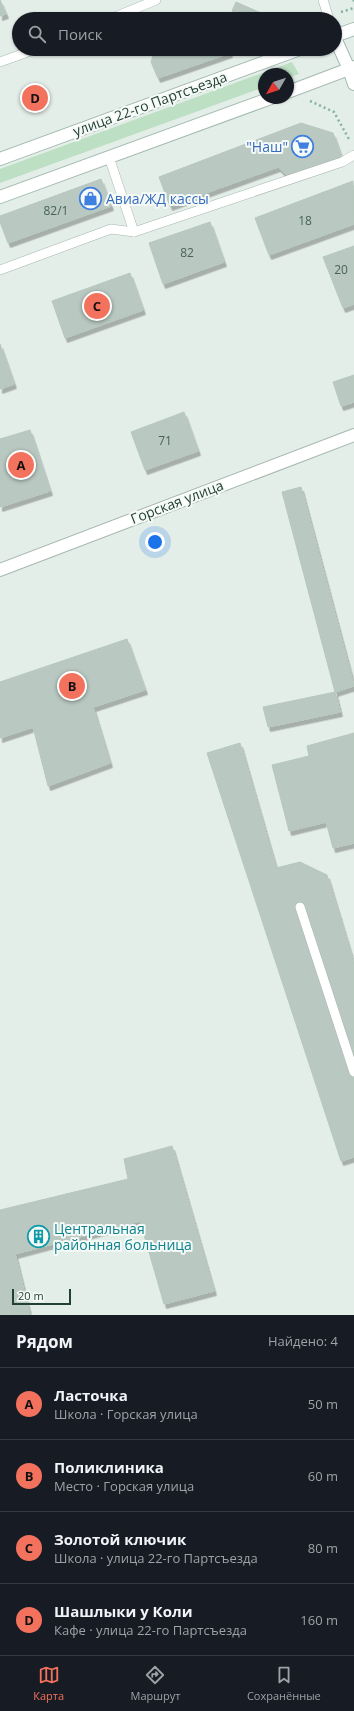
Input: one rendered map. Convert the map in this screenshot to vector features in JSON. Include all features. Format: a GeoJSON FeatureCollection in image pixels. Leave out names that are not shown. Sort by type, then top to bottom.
{"type":"FeatureCollection","features":[{"type":"Feature","properties":{"kind":"main road"},"geometry":{"type":"LineString","coordinates":[[342,34],[354,29]]}},
{"type":"Feature","properties":{"kind":"main road"},"geometry":{"type":"LineString","coordinates":[[342,50],[352,68],[354,84]]}},
{"type":"Feature","properties":{"kind":"main road","name":"улица 22-го Партсъезда"},"geometry":{"type":"LineString","coordinates":[[0,159],[281,56]]}},
{"type":"Feature","properties":{"kind":"main road"},"geometry":{"type":"LineString","coordinates":[[294,90],[352,68]]}},
{"type":"Feature","properties":{"kind":"main road"},"geometry":{"type":"LineString","coordinates":[[0,197],[258,103]]}},
{"type":"Feature","properties":{"kind":"main road","name":"Горская улица"},"geometry":{"type":"LineString","coordinates":[[0,570],[354,435]]}},
{"type":"Feature","properties":{"kind":"lane"},"geometry":{"type":"LineString","coordinates":[[127,12],[156,0]]}},
{"type":"Feature","properties":{"kind":"lane"},"geometry":{"type":"LineString","coordinates":[[323,0],[327,12]]}},
{"type":"Feature","properties":{"kind":"lane"},"geometry":{"type":"LineString","coordinates":[[0,62],[17,56]]}},
{"type":"Feature","properties":{"kind":"lane"},"geometry":{"type":"LineString","coordinates":[[0,270],[112,229],[134,232],[342,162],[354,155]]}},
{"type":"Feature","properties":{"kind":"lane"},"geometry":{"type":"LineString","coordinates":[[109,157],[134,232]]}},
{"type":"Feature","properties":{"kind":"lane"},"geometry":{"type":"LineString","coordinates":[[300,907],[354,1072]]}},
{"type":"Feature","properties":{"kind":"path"},"geometry":{"type":"LineString","coordinates":[[294,91],[301,97],[334,112],[352,145]]}},
{"type":"Feature","properties":{"kind":"green space"},"geometry":{"type":"Polygon","coordinates":[[[292,62],[299,74],[294,76],[294,68],[276,68],[292,62]]]}},
{"type":"Feature","properties":{"kind":"green space"},"geometry":{"type":"Polygon","coordinates":[[[258,74],[258,89],[0,183],[0,169],[258,74]]]}},
{"type":"Feature","properties":{"kind":"building"},"geometry":{"type":"Polygon","coordinates":[[[0,0],[6,14],[0,16],[0,0]]]}},
{"type":"Feature","properties":{"kind":"building"},"geometry":{"type":"Polygon","coordinates":[[[236,2],[259,12],[234,12],[232,11],[236,2]]]}},
{"type":"Feature","properties":{"kind":"building"},"geometry":{"type":"Polygon","coordinates":[[[153,56],[221,56],[158,78],[151,62],[153,56]]]}},
{"type":"Feature","properties":{"kind":"building"},"geometry":{"type":"Polygon","coordinates":[[[301,123],[333,133],[341,156],[288,177],[278,167],[170,206],[159,177],[301,123]]]}},
{"type":"Feature","properties":{"kind":"building"},"geometry":{"type":"Polygon","coordinates":[[[101,179],[111,206],[8,243],[0,222],[0,216],[101,179]]]}},
{"type":"Feature","properties":{"kind":"building"},"geometry":{"type":"Polygon","coordinates":[[[353,181],[354,224],[269,255],[255,218],[353,181]]]}},
{"type":"Feature","properties":{"kind":"building"},"geometry":{"type":"Polygon","coordinates":[[[210,222],[224,262],[163,284],[149,243],[210,222]]]}},
{"type":"Feature","properties":{"kind":"building"},"geometry":{"type":"Polygon","coordinates":[[[354,246],[354,304],[343,308],[323,257],[354,246]]]}},
{"type":"Feature","properties":{"kind":"building"},"geometry":{"type":"Polygon","coordinates":[[[130,273],[143,310],[65,338],[52,301],[130,273]]]}},
{"type":"Feature","properties":{"kind":"building"},"geometry":{"type":"Polygon","coordinates":[[[0,344],[14,384],[0,389],[0,344]]]}},
{"type":"Feature","properties":{"kind":"building"},"geometry":{"type":"Polygon","coordinates":[[[354,375],[354,402],[341,406],[333,382],[354,375]]]}},
{"type":"Feature","properties":{"kind":"building"},"geometry":{"type":"Polygon","coordinates":[[[184,412],[198,451],[145,470],[131,432],[184,412]]]}},
{"type":"Feature","properties":{"kind":"building"},"geometry":{"type":"Polygon","coordinates":[[[30,430],[50,491],[0,507],[0,439],[30,430]]]}},
{"type":"Feature","properties":{"kind":"building"},"geometry":{"type":"Polygon","coordinates":[[[301,487],[354,686],[335,692],[282,492],[301,487]]]}},
{"type":"Feature","properties":{"kind":"building"},"geometry":{"type":"Polygon","coordinates":[[[127,639],[145,690],[0,738],[0,682],[127,639]]]}},
{"type":"Feature","properties":{"kind":"building"},"geometry":{"type":"Polygon","coordinates":[[[335,692],[340,712],[268,727],[263,707],[335,692]]]}},
{"type":"Feature","properties":{"kind":"building"},"geometry":{"type":"Polygon","coordinates":[[[93,707],[110,763],[48,786],[33,727],[93,707]]]}},
{"type":"Feature","properties":{"kind":"building"},"geometry":{"type":"Polygon","coordinates":[[[354,733],[354,843],[333,848],[326,822],[289,831],[272,765],[309,756],[307,746],[354,733]]]}},
{"type":"Feature","properties":{"kind":"building"},"geometry":{"type":"Polygon","coordinates":[[[240,743],[276,868],[300,862],[327,875],[354,964],[354,1157],[341,1161],[207,753],[240,743]]]}},
{"type":"Feature","properties":{"kind":"building","name":"Центральная районная больница"},"geometry":{"type":"Polygon","coordinates":[[[172,1146],[214,1291],[164,1304],[140,1221],[15,1254],[30,1315],[0,1315],[0,1210],[128,1179],[124,1159],[172,1146]]]}},
{"type":"Feature","properties":{"kind":"place","name":"Шашлыки у Коли"},"geometry":{"type":"Point","coordinates":[35,98]}},
{"type":"Feature","properties":{"kind":"place","name":"\"Наш\""},"geometry":{"type":"Point","coordinates":[303,147]}},
{"type":"Feature","properties":{"kind":"place","name":"Авиа/ЖД кассы"},"geometry":{"type":"Point","coordinates":[91,199]}},
{"type":"Feature","properties":{"kind":"place","name":"Золотой ключик"},"geometry":{"type":"Point","coordinates":[97,306]}},
{"type":"Feature","properties":{"kind":"place","name":"Ласточка"},"geometry":{"type":"Point","coordinates":[21,465]}},
{"type":"Feature","properties":{"kind":"place","name":"Поликлиника"},"geometry":{"type":"Point","coordinates":[72,686]}},
{"type":"Feature","properties":{"kind":"place","name":"Центральная районная больница"},"geometry":{"type":"Point","coordinates":[39,1237]}}]}
